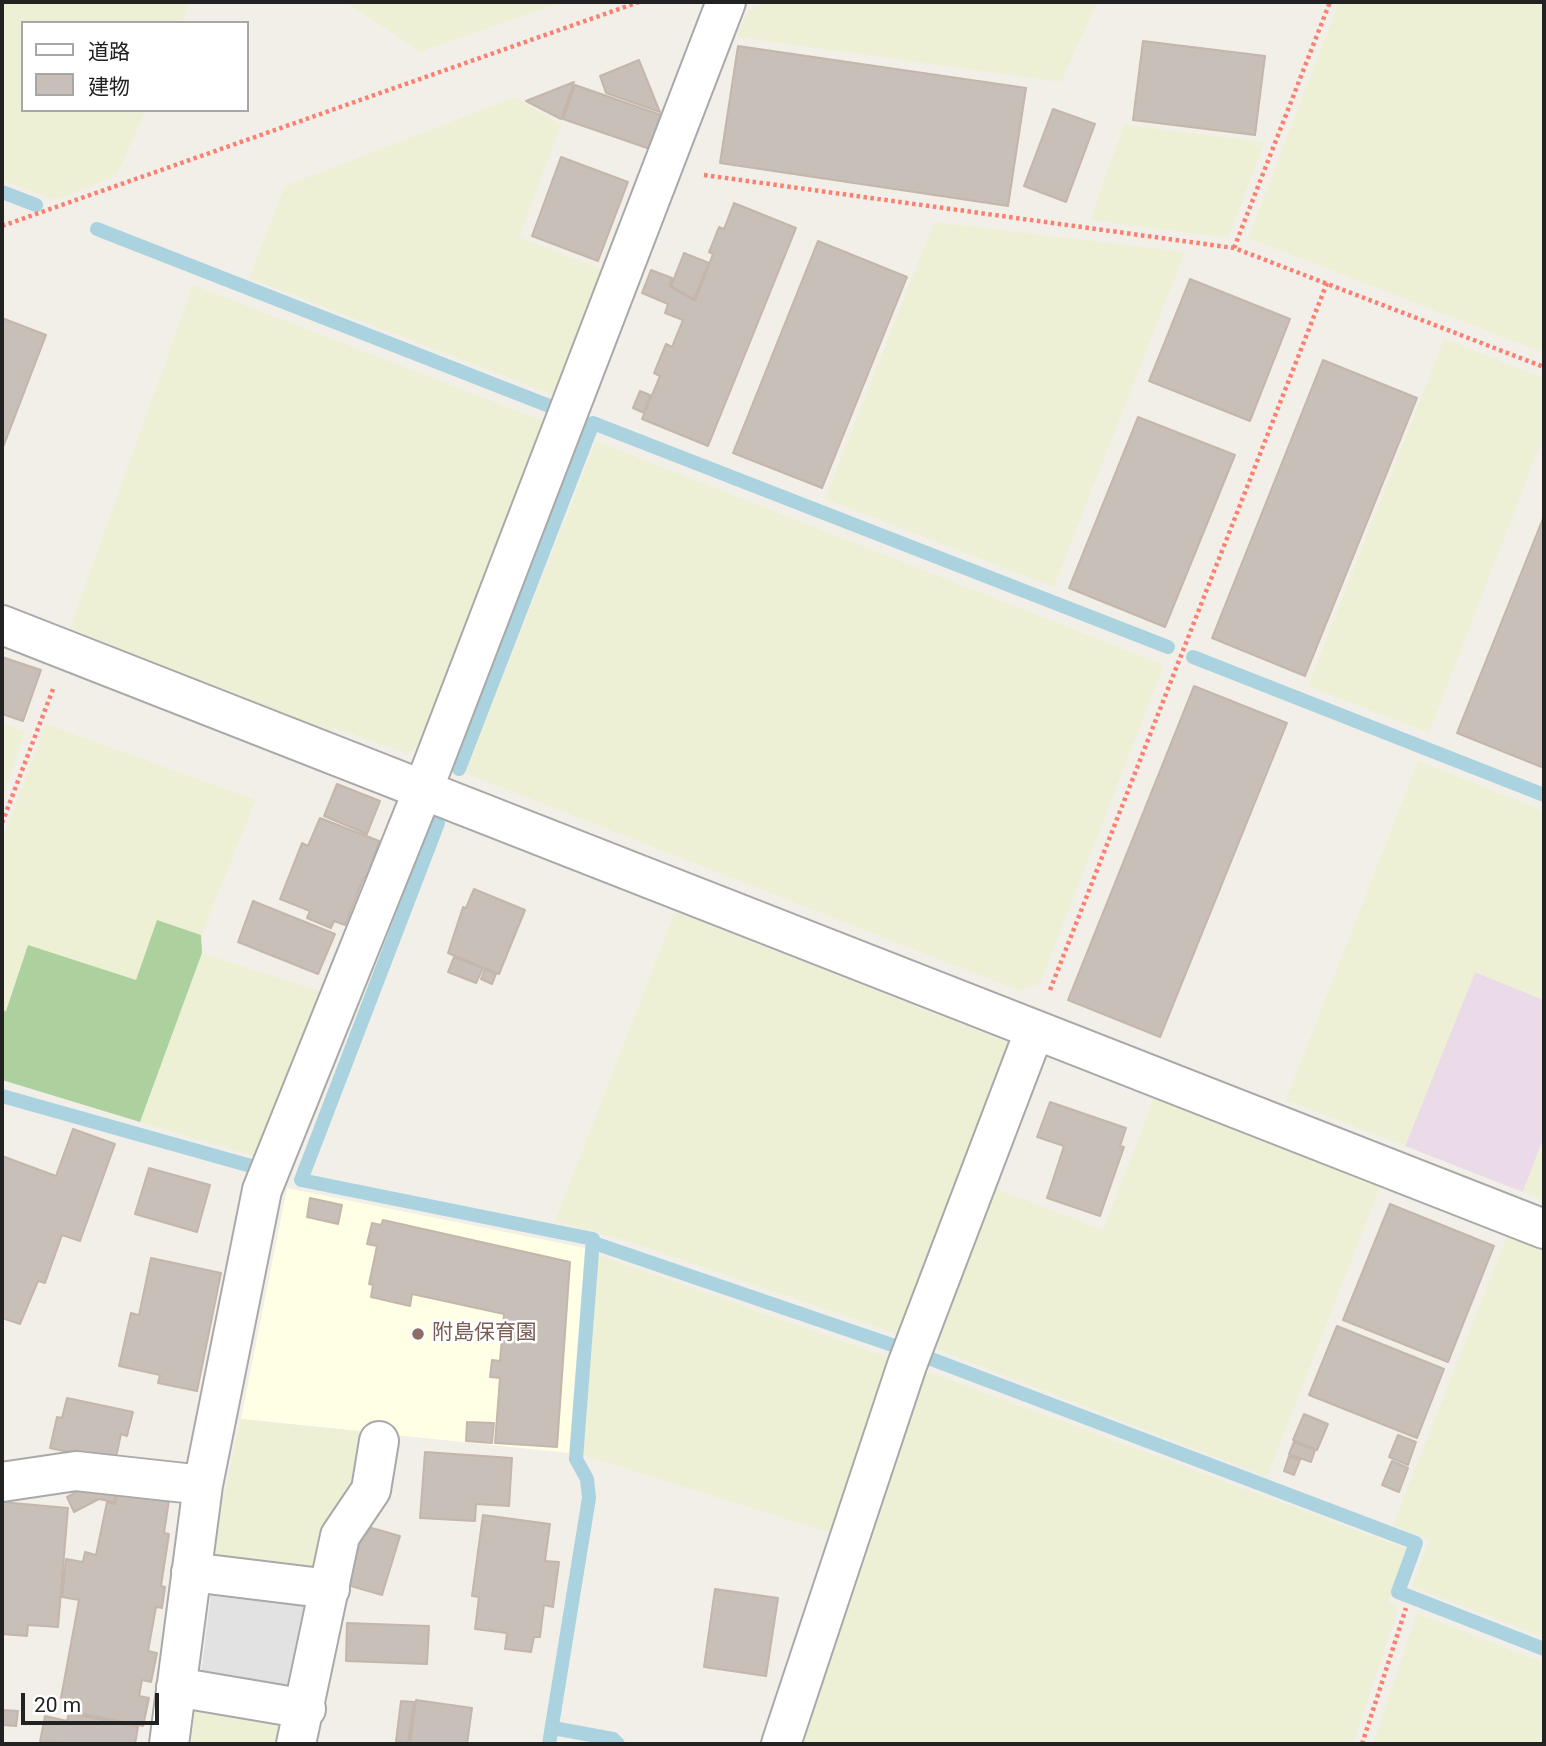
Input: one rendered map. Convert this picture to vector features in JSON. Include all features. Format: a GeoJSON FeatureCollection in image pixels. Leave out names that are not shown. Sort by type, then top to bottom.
{"type":"FeatureCollection","features":[{"type":"Feature","properties":{"kind":"street"},"geometry":{"type":"LineString","coordinates":[[169,1744],[203,1485],[262,1190],[423,790],[726,2]]}},
{"type":"Feature","properties":{"kind":"street"},"geometry":{"type":"LineString","coordinates":[[2,625],[1034,1032],[1544,1229]]}},
{"type":"Feature","properties":{"kind":"street"},"geometry":{"type":"LineString","coordinates":[[781,1744],[907,1365],[1034,1032]]}},
{"type":"Feature","properties":{"kind":"street"},"geometry":{"type":"LineString","coordinates":[[176,1687],[301,1727],[340,1536],[371,1490],[379,1441]]}},
{"type":"Feature","properties":{"kind":"street"},"geometry":{"type":"LineString","coordinates":[[2,1482],[76,1471],[203,1485]]}},
{"type":"Feature","properties":{"kind":"street"},"geometry":{"type":"LineString","coordinates":[[191,1572],[330,1589]]}},
{"type":"Feature","properties":{"kind":"path"},"geometry":{"type":"LineString","coordinates":[[2,226],[639,2]]}},
{"type":"Feature","properties":{"kind":"path"},"geometry":{"type":"LineString","coordinates":[[1234,248],[1330,2]]}},
{"type":"Feature","properties":{"kind":"path"},"geometry":{"type":"LineString","coordinates":[[661,170],[1234,248],[1544,367]]}},
{"type":"Feature","properties":{"kind":"path"},"geometry":{"type":"LineString","coordinates":[[1034,1032],[1327,283]]}},
{"type":"Feature","properties":{"kind":"path"},"geometry":{"type":"LineString","coordinates":[[2,823],[67,651]]}},
{"type":"Feature","properties":{"kind":"path"},"geometry":{"type":"LineString","coordinates":[[1362,1744],[1406,1608]]}},
{"type":"Feature","properties":{"kind":"shaded area"},"geometry":{"type":"Polygon","coordinates":[[[2,2],[190,2],[182,21],[21,21],[21,112],[145,112],[116,176],[55,200],[2,180],[2,2]]]}},
{"type":"Feature","properties":{"kind":"shaded area"},"geometry":{"type":"Polygon","coordinates":[[[346,2],[562,2],[420,52],[346,2]]]}},
{"type":"Feature","properties":{"kind":"shaded area"},"geometry":{"type":"Polygon","coordinates":[[[768,2],[1097,2],[1061,82],[737,37],[749,9],[768,2]]]}},
{"type":"Feature","properties":{"kind":"shaded area"},"geometry":{"type":"Polygon","coordinates":[[[1339,2],[1544,2],[1544,353],[1248,238],[1339,2]]]}},
{"type":"Feature","properties":{"kind":"shaded area"},"geometry":{"type":"Polygon","coordinates":[[[515,97],[561,125],[519,237],[607,271],[556,396],[249,278],[285,186],[515,97]]]}},
{"type":"Feature","properties":{"kind":"shaded area"},"geometry":{"type":"Polygon","coordinates":[[[1124,125],[1265,142],[1228,238],[1090,220],[1124,125]]]}},
{"type":"Feature","properties":{"kind":"shaded area"},"geometry":{"type":"Polygon","coordinates":[[[934,222],[1185,252],[1054,587],[825,499],[934,222]]]}},
{"type":"Feature","properties":{"kind":"shaded area"},"geometry":{"type":"Polygon","coordinates":[[[193,285],[546,422],[423,744],[406,753],[333,727],[331,731],[67,636],[193,285]]]}},
{"type":"Feature","properties":{"kind":"shaded area"},"geometry":{"type":"Polygon","coordinates":[[[1444,339],[1544,378],[1544,435],[1429,733],[1308,686],[1444,339]]]}},
{"type":"Feature","properties":{"kind":"shaded area"},"geometry":{"type":"Polygon","coordinates":[[[596,441],[1164,665],[1040,984],[1017,990],[465,773],[596,441]]]}},
{"type":"Feature","properties":{"kind":"shaded area"},"geometry":{"type":"Polygon","coordinates":[[[2,723],[25,731],[2,800],[2,723]]]}},
{"type":"Feature","properties":{"kind":"shaded area"},"geometry":{"type":"Polygon","coordinates":[[[46,724],[256,800],[201,935],[157,920],[136,981],[28,945],[6,1011],[2,1010],[2,840],[46,724]]]}},
{"type":"Feature","properties":{"kind":"shaded area"},"geometry":{"type":"Polygon","coordinates":[[[1418,761],[1544,811],[1544,1000],[1475,972],[1405,1146],[1286,1100],[1418,761]]]}},
{"type":"Feature","properties":{"kind":"shaded area"},"geometry":{"type":"Polygon","coordinates":[[[675,912],[1012,1044],[903,1336],[624,1240],[555,1221],[675,912]]]}},
{"type":"Feature","properties":{"kind":"shaded area"},"geometry":{"type":"Polygon","coordinates":[[[202,953],[322,992],[257,1157],[140,1122],[202,953]]]}},
{"type":"Feature","properties":{"kind":"shaded area"},"geometry":{"type":"Polygon","coordinates":[[[1475,972],[1544,1000],[1544,1137],[1523,1192],[1405,1146],[1475,972]]]}},
{"type":"Feature","properties":{"kind":"shaded area"},"geometry":{"type":"Polygon","coordinates":[[[1154,1098],[1380,1187],[1267,1477],[929,1346],[989,1186],[1103,1230],[1154,1098]]]}},
{"type":"Feature","properties":{"kind":"shaded area"},"geometry":{"type":"Polygon","coordinates":[[[1544,1137],[1544,1201],[1523,1192],[1544,1137]]]}},
{"type":"Feature","properties":{"kind":"shaded area","name":"附島保育園"},"geometry":{"type":"Polygon","coordinates":[[[287,1188],[585,1248],[569,1453],[241,1419],[287,1188]]]}},
{"type":"Feature","properties":{"kind":"shaded area"},"geometry":{"type":"Polygon","coordinates":[[[1507,1236],[1544,1250],[1544,1637],[1412,1587],[1429,1540],[1393,1525],[1507,1236]]]}},
{"type":"Feature","properties":{"kind":"shaded area"},"geometry":{"type":"Polygon","coordinates":[[[598,1255],[893,1359],[834,1534],[583,1455],[598,1255]]]}},
{"type":"Feature","properties":{"kind":"shaded area"},"geometry":{"type":"Polygon","coordinates":[[[921,1369],[1406,1549],[1388,1602],[1399,1606],[1353,1744],[800,1744],[921,1369]]]}},
{"type":"Feature","properties":{"kind":"shaded area"},"geometry":{"type":"Polygon","coordinates":[[[241,1419],[368,1432],[360,1487],[310,1577],[222,1563],[211,1553],[241,1419]]]}},
{"type":"Feature","properties":{"kind":"shaded area"},"geometry":{"type":"Polygon","coordinates":[[[212,1585],[307,1597],[288,1695],[200,1683],[212,1585]]]}},
{"type":"Feature","properties":{"kind":"shaded area"},"geometry":{"type":"Polygon","coordinates":[[[1417,1613],[1544,1663],[1544,1744],[1373,1744],[1417,1613]]]}},
{"type":"Feature","properties":{"kind":"shaded area"},"geometry":{"type":"Polygon","coordinates":[[[195,1703],[296,1716],[288,1744],[191,1744],[195,1703]]]}},
{"type":"Feature","properties":{"kind":"green space"},"geometry":{"type":"Polygon","coordinates":[[[157,920],[201,935],[202,953],[140,1122],[2,1080],[2,1010],[6,1011],[28,945],[136,980],[157,920]]]}},
{"type":"Feature","properties":{"kind":"building"},"geometry":{"type":"Polygon","coordinates":[[[1143,41],[1265,56],[1255,135],[1133,120],[1143,41]]]}},
{"type":"Feature","properties":{"kind":"building"},"geometry":{"type":"Polygon","coordinates":[[[738,46],[1026,88],[1008,206],[720,163],[738,46]]]}},
{"type":"Feature","properties":{"kind":"building"},"geometry":{"type":"Polygon","coordinates":[[[639,60],[660,112],[606,93],[600,76],[639,60]]]}},
{"type":"Feature","properties":{"kind":"building"},"geometry":{"type":"Polygon","coordinates":[[[574,82],[561,119],[526,101],[574,82]]]}},
{"type":"Feature","properties":{"kind":"building"},"geometry":{"type":"Polygon","coordinates":[[[575,85],[661,115],[650,149],[563,119],[575,85]]]}},
{"type":"Feature","properties":{"kind":"building"},"geometry":{"type":"Polygon","coordinates":[[[1053,109],[1095,124],[1066,202],[1024,186],[1053,109]]]}},
{"type":"Feature","properties":{"kind":"building"},"geometry":{"type":"Polygon","coordinates":[[[561,157],[628,182],[598,261],[532,236],[561,157]]]}},
{"type":"Feature","properties":{"kind":"building"},"geometry":{"type":"Polygon","coordinates":[[[734,203],[796,228],[708,446],[642,419],[660,376],[654,373],[666,344],[672,347],[683,320],[665,313],[668,304],[642,293],[651,270],[672,278],[669,286],[695,301],[713,254],[709,252],[719,227],[724,229],[734,203]]]}},
{"type":"Feature","properties":{"kind":"building"},"geometry":{"type":"Polygon","coordinates":[[[818,241],[907,277],[822,488],[733,453],[818,241]]]}},
{"type":"Feature","properties":{"kind":"building"},"geometry":{"type":"Polygon","coordinates":[[[684,253],[709,263],[694,299],[671,286],[684,253]]]}},
{"type":"Feature","properties":{"kind":"building"},"geometry":{"type":"Polygon","coordinates":[[[1190,279],[1290,319],[1250,421],[1149,381],[1190,279]]]}},
{"type":"Feature","properties":{"kind":"building"},"geometry":{"type":"Polygon","coordinates":[[[2,318],[46,335],[2,450],[2,318]]]}},
{"type":"Feature","properties":{"kind":"building"},"geometry":{"type":"Polygon","coordinates":[[[1323,360],[1417,398],[1305,676],[1212,638],[1323,360]]]}},
{"type":"Feature","properties":{"kind":"building"},"geometry":{"type":"Polygon","coordinates":[[[640,391],[650,395],[644,413],[633,408],[640,391]]]}},
{"type":"Feature","properties":{"kind":"building"},"geometry":{"type":"Polygon","coordinates":[[[1138,417],[1235,455],[1165,627],[1069,588],[1138,417]]]}},
{"type":"Feature","properties":{"kind":"building"},"geometry":{"type":"Polygon","coordinates":[[[1544,516],[1544,768],[1457,733],[1544,516]]]}},
{"type":"Feature","properties":{"kind":"building"},"geometry":{"type":"Polygon","coordinates":[[[2,657],[41,670],[23,721],[2,714],[2,657]]]}},
{"type":"Feature","properties":{"kind":"building"},"geometry":{"type":"Polygon","coordinates":[[[1194,686],[1287,723],[1160,1037],[1068,1000],[1194,686]]]}},
{"type":"Feature","properties":{"kind":"building"},"geometry":{"type":"Polygon","coordinates":[[[337,784],[380,801],[367,834],[324,816],[337,784]]]}},
{"type":"Feature","properties":{"kind":"building"},"geometry":{"type":"Polygon","coordinates":[[[320,818],[379,841],[367,878],[364,877],[345,925],[334,921],[331,928],[307,918],[310,911],[280,899],[302,843],[308,846],[320,818]]]}},
{"type":"Feature","properties":{"kind":"building"},"geometry":{"type":"Polygon","coordinates":[[[474,889],[525,910],[499,974],[448,953],[463,907],[466,908],[474,889]]]}},
{"type":"Feature","properties":{"kind":"building"},"geometry":{"type":"Polygon","coordinates":[[[253,901],[335,934],[318,974],[238,942],[253,901]]]}},
{"type":"Feature","properties":{"kind":"building"},"geometry":{"type":"Polygon","coordinates":[[[454,957],[483,968],[476,983],[448,972],[454,957]]]}},
{"type":"Feature","properties":{"kind":"building"},"geometry":{"type":"Polygon","coordinates":[[[485,969],[496,974],[492,984],[481,979],[485,969]]]}},
{"type":"Feature","properties":{"kind":"building"},"geometry":{"type":"Polygon","coordinates":[[[1050,1102],[1126,1128],[1120,1146],[1124,1147],[1100,1216],[1047,1198],[1064,1146],[1037,1137],[1050,1102]]]}},
{"type":"Feature","properties":{"kind":"building"},"geometry":{"type":"Polygon","coordinates":[[[73,1129],[115,1144],[80,1241],[62,1235],[45,1283],[38,1281],[20,1324],[2,1318],[2,1156],[56,1176],[73,1129]]]}},
{"type":"Feature","properties":{"kind":"building"},"geometry":{"type":"Polygon","coordinates":[[[149,1168],[210,1185],[197,1232],[135,1214],[149,1168]]]}},
{"type":"Feature","properties":{"kind":"building"},"geometry":{"type":"Polygon","coordinates":[[[310,1198],[342,1205],[338,1224],[307,1217],[310,1198]]]}},
{"type":"Feature","properties":{"kind":"building"},"geometry":{"type":"Polygon","coordinates":[[[1390,1204],[1494,1246],[1448,1362],[1343,1320],[1390,1204]]]}},
{"type":"Feature","properties":{"kind":"building"},"geometry":{"type":"Polygon","coordinates":[[[383,1220],[570,1262],[557,1447],[495,1443],[500,1378],[490,1377],[492,1360],[500,1361],[504,1314],[412,1294],[410,1306],[371,1297],[373,1285],[369,1284],[377,1246],[367,1244],[372,1223],[381,1225],[383,1220]]]}},
{"type":"Feature","properties":{"kind":"building"},"geometry":{"type":"Polygon","coordinates":[[[151,1258],[221,1273],[197,1391],[158,1383],[160,1375],[119,1366],[131,1313],[139,1315],[151,1258]]]}},
{"type":"Feature","properties":{"kind":"building"},"geometry":{"type":"Polygon","coordinates":[[[1337,1326],[1444,1369],[1417,1438],[1309,1395],[1337,1326]]]}},
{"type":"Feature","properties":{"kind":"building"},"geometry":{"type":"Polygon","coordinates":[[[67,1398],[133,1412],[127,1436],[121,1434],[115,1462],[50,1448],[57,1417],[62,1418],[67,1398]]]}},
{"type":"Feature","properties":{"kind":"building"},"geometry":{"type":"Polygon","coordinates":[[[1304,1414],[1328,1424],[1317,1450],[1293,1440],[1304,1414]]]}},
{"type":"Feature","properties":{"kind":"building"},"geometry":{"type":"Polygon","coordinates":[[[467,1422],[494,1423],[492,1443],[466,1441],[467,1422]]]}},
{"type":"Feature","properties":{"kind":"building"},"geometry":{"type":"Polygon","coordinates":[[[1398,1435],[1416,1442],[1408,1465],[1389,1457],[1398,1435]]]}},
{"type":"Feature","properties":{"kind":"building"},"geometry":{"type":"Polygon","coordinates":[[[1294,1442],[1315,1450],[1311,1462],[1289,1454],[1294,1442]]]}},
{"type":"Feature","properties":{"kind":"building"},"geometry":{"type":"Polygon","coordinates":[[[425,1452],[512,1458],[509,1506],[476,1504],[475,1521],[420,1518],[425,1452]]]}},
{"type":"Feature","properties":{"kind":"building"},"geometry":{"type":"Polygon","coordinates":[[[1289,1456],[1300,1460],[1294,1475],[1284,1471],[1289,1456]]]}},
{"type":"Feature","properties":{"kind":"building"},"geometry":{"type":"Polygon","coordinates":[[[1392,1461],[1408,1468],[1399,1492],[1382,1485],[1392,1461]]]}},
{"type":"Feature","properties":{"kind":"building"},"geometry":{"type":"Polygon","coordinates":[[[92,1484],[116,1490],[114,1502],[99,1499],[74,1512],[67,1497],[92,1484]]]}},
{"type":"Feature","properties":{"kind":"building"},"geometry":{"type":"Polygon","coordinates":[[[118,1489],[169,1500],[164,1533],[169,1534],[161,1586],[165,1587],[162,1608],[156,1607],[148,1651],[157,1653],[151,1682],[142,1680],[139,1696],[149,1698],[143,1726],[68,1711],[70,1700],[61,1698],[79,1600],[62,1597],[66,1559],[83,1562],[85,1552],[96,1555],[107,1502],[115,1504],[118,1489]]]}},
{"type":"Feature","properties":{"kind":"building"},"geometry":{"type":"Polygon","coordinates":[[[2,1502],[68,1508],[58,1627],[28,1625],[27,1636],[2,1634],[2,1502]]]}},
{"type":"Feature","properties":{"kind":"building"},"geometry":{"type":"Polygon","coordinates":[[[483,1515],[550,1524],[545,1561],[559,1562],[553,1607],[544,1605],[540,1637],[534,1637],[531,1652],[505,1649],[507,1633],[475,1629],[479,1597],[472,1596],[483,1515]]]}},
{"type":"Feature","properties":{"kind":"building"},"geometry":{"type":"Polygon","coordinates":[[[361,1525],[400,1536],[382,1595],[344,1584],[361,1525]]]}},
{"type":"Feature","properties":{"kind":"building"},"geometry":{"type":"Polygon","coordinates":[[[715,1589],[778,1598],[766,1676],[704,1667],[715,1589]]]}},
{"type":"Feature","properties":{"kind":"building"},"geometry":{"type":"Polygon","coordinates":[[[347,1623],[429,1626],[427,1664],[346,1661],[347,1623]]]}},
{"type":"Feature","properties":{"kind":"building"},"geometry":{"type":"Polygon","coordinates":[[[416,1700],[472,1708],[467,1744],[410,1744],[416,1700]]]}},
{"type":"Feature","properties":{"kind":"building"},"geometry":{"type":"Polygon","coordinates":[[[401,1701],[414,1702],[408,1743],[396,1741],[401,1701]]]}},
{"type":"Feature","properties":{"kind":"building"},"geometry":{"type":"Polygon","coordinates":[[[2,1710],[18,1711],[16,1726],[2,1725],[2,1710]]]}},
{"type":"Feature","properties":{"kind":"building"},"geometry":{"type":"Polygon","coordinates":[[[69,1713],[138,1727],[135,1744],[40,1742],[45,1716],[67,1721],[69,1713]]]}},
{"type":"Feature","properties":{"kind":"waterway"},"geometry":{"type":"LineString","coordinates":[[2,192],[36,205]]}},
{"type":"Feature","properties":{"kind":"waterway"},"geometry":{"type":"LineString","coordinates":[[97,229],[557,409]]}},
{"type":"Feature","properties":{"kind":"waterway"},"geometry":{"type":"LineString","coordinates":[[459,769],[593,423],[1168,647]]}},
{"type":"Feature","properties":{"kind":"waterway"},"geometry":{"type":"LineString","coordinates":[[1193,657],[1544,795]]}},
{"type":"Feature","properties":{"kind":"waterway"},"geometry":{"type":"LineString","coordinates":[[438,823],[301,1180],[593,1239],[576,1459],[587,1479],[589,1498],[549,1744]]}},
{"type":"Feature","properties":{"kind":"waterway"},"geometry":{"type":"LineString","coordinates":[[2,1096],[251,1166]]}},
{"type":"Feature","properties":{"kind":"waterway"},"geometry":{"type":"LineString","coordinates":[[594,1243],[898,1347]]}},
{"type":"Feature","properties":{"kind":"waterway"},"geometry":{"type":"LineString","coordinates":[[926,1357],[1416,1543],[1398,1592],[1544,1649]]}},
{"type":"Feature","properties":{"kind":"waterway"},"geometry":{"type":"LineString","coordinates":[[553,1728],[613,1739],[618,1744]]}},
{"type":"Feature","properties":{"kind":"place","name":"附島保育園"},"geometry":{"type":"Point","coordinates":[418,1334]}}]}
